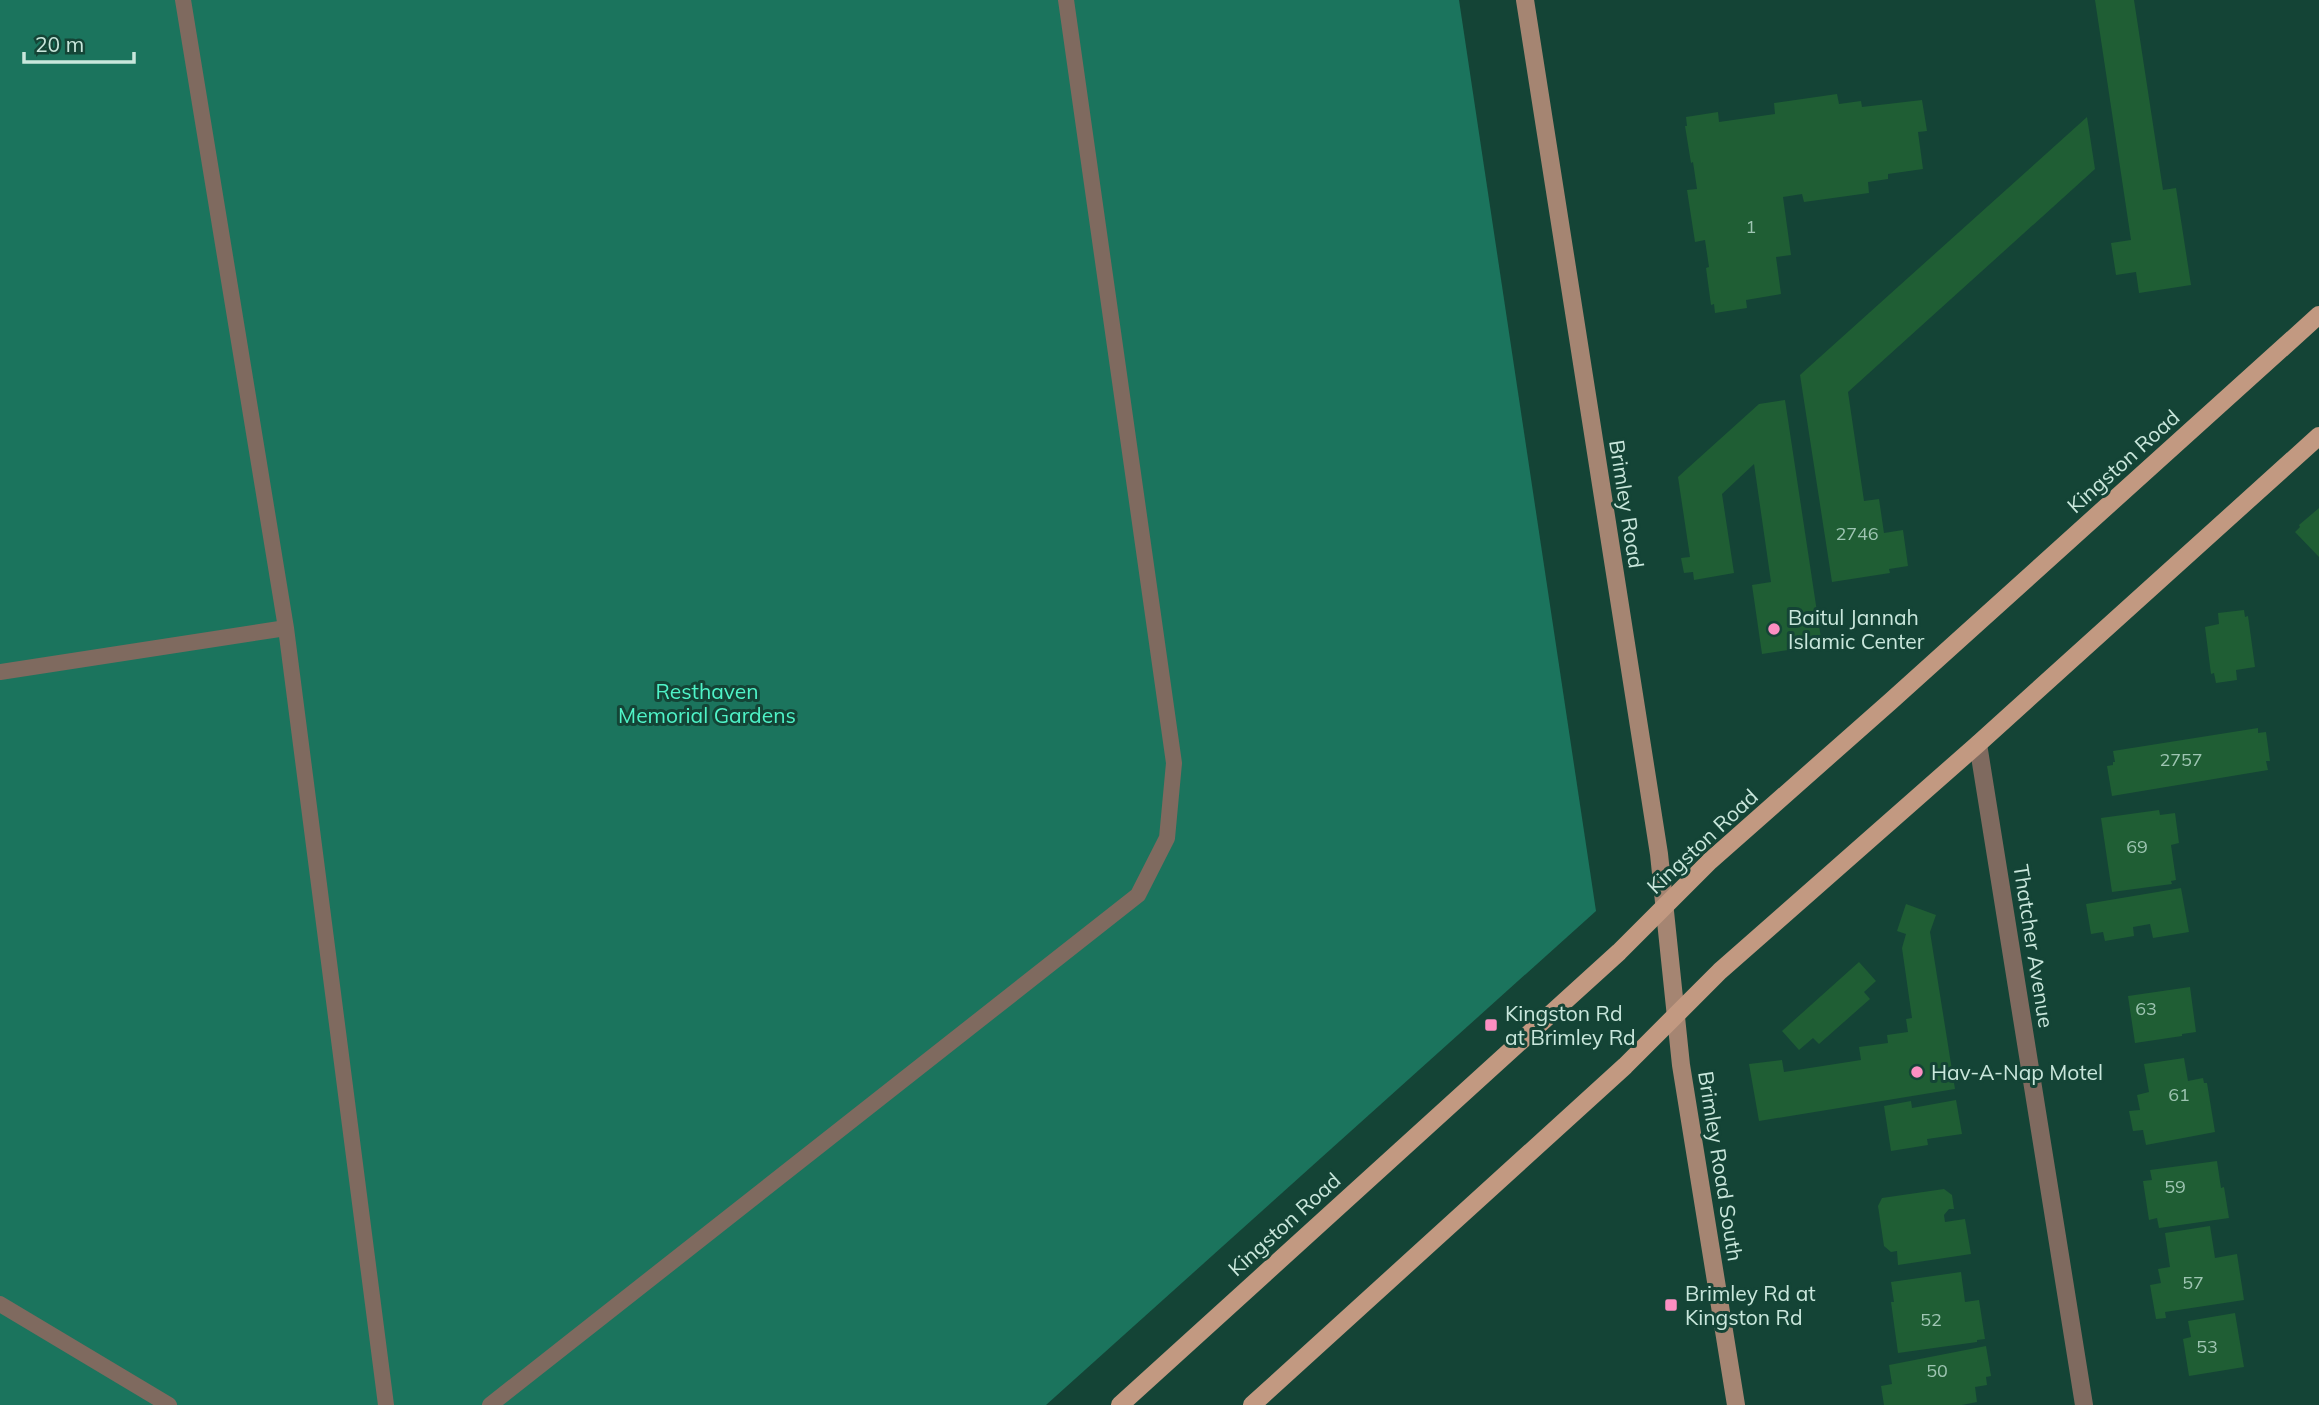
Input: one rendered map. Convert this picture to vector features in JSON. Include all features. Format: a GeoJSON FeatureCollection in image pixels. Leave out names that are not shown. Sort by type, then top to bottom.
{"type":"FeatureCollection","features":[{"type":"Feature","properties":{"kind":"main road","name":"Brimley Road"},"geometry":{"type":"LineString","coordinates":[[1525,0],[1659,854],[1676,1016]]}},
{"type":"Feature","properties":{"kind":"main road","name":"Kingston Road"},"geometry":{"type":"LineString","coordinates":[[1119,1405],[1619,951],[1710,861],[2319,315]]}},
{"type":"Feature","properties":{"kind":"main road"},"geometry":{"type":"LineString","coordinates":[[1252,1405],[1625,1066],[1720,971],[1978,744],[2319,436]]}},
{"type":"Feature","properties":{"kind":"main road","name":"Brimley Road South"},"geometry":{"type":"LineString","coordinates":[[1676,1016],[1681,1065],[1736,1405]]}},
{"type":"Feature","properties":{"kind":"street","name":"Thatcher Avenue"},"geometry":{"type":"LineString","coordinates":[[1978,744],[2084,1405]]}},
{"type":"Feature","properties":{"kind":"lane"},"geometry":{"type":"LineString","coordinates":[[183,0],[286,628],[386,1405]]}},
{"type":"Feature","properties":{"kind":"lane"},"geometry":{"type":"LineString","coordinates":[[491,1405],[1138,895],[1167,838],[1174,763],[1066,0]]}},
{"type":"Feature","properties":{"kind":"lane"},"geometry":{"type":"LineString","coordinates":[[0,672],[286,628]]}},
{"type":"Feature","properties":{"kind":"lane"},"geometry":{"type":"LineString","coordinates":[[0,1304],[169,1405]]}},
{"type":"Feature","properties":{"kind":"green space","name":"Resthaven Memorial Gardens"},"geometry":{"type":"Polygon","coordinates":[[[0,0],[1459,0],[1596,911],[1046,1405],[0,1405],[0,0]]]}},
{"type":"Feature","properties":{"kind":"building"},"geometry":{"type":"Polygon","coordinates":[[[2095,0],[2134,0],[2163,190],[2176,188],[2191,285],[2139,293],[2136,272],[2116,275],[2111,243],[2131,240],[2095,0]]]}},
{"type":"Feature","properties":{"kind":"building"},"geometry":{"type":"Polygon","coordinates":[[[1837,94],[1839,104],[1861,101],[1862,107],[1922,100],[1927,131],[1918,132],[1923,169],[1888,174],[1888,179],[1868,182],[1869,193],[1804,202],[1802,194],[1783,197],[1791,255],[1776,257],[1781,294],[1746,300],[1747,308],[1715,313],[1714,304],[1711,305],[1705,240],[1695,242],[1687,190],[1697,189],[1685,126],[1686,117],[1718,112],[1719,122],[1775,114],[1774,103],[1837,94]]]}},
{"type":"Feature","properties":{"kind":"building"},"geometry":{"type":"Polygon","coordinates":[[[2087,117],[2095,169],[1848,392],[1864,501],[1879,499],[1884,533],[1903,530],[1908,566],[1889,569],[1890,573],[1832,582],[1800,375],[2087,117]]]}},
{"type":"Feature","properties":{"kind":"building"},"geometry":{"type":"Polygon","coordinates":[[[1785,400],[1822,645],[1762,654],[1752,585],[1771,582],[1754,464],[1722,494],[1734,573],[1694,580],[1693,572],[1684,573],[1681,558],[1690,557],[1678,477],[1759,404],[1785,400]]]}},
{"type":"Feature","properties":{"kind":"building"},"geometry":{"type":"Polygon","coordinates":[[[2319,508],[2319,557],[2295,532],[2299,525],[2319,508]]]}},
{"type":"Feature","properties":{"kind":"building"},"geometry":{"type":"Polygon","coordinates":[[[2244,610],[2245,617],[2248,616],[2255,667],[2236,670],[2237,680],[2216,683],[2214,673],[2211,674],[2205,627],[2219,624],[2218,613],[2244,610]]]}},
{"type":"Feature","properties":{"kind":"building"},"geometry":{"type":"Polygon","coordinates":[[[2258,728],[2258,733],[2266,732],[2270,761],[2266,761],[2268,770],[2112,796],[2107,766],[2115,762],[2113,751],[2258,728]]]}},
{"type":"Feature","properties":{"kind":"building"},"geometry":{"type":"Polygon","coordinates":[[[2159,810],[2160,815],[2175,813],[2179,843],[2171,845],[2176,880],[2171,881],[2172,884],[2112,892],[2101,818],[2159,810]]]}},
{"type":"Feature","properties":{"kind":"building"},"geometry":{"type":"Polygon","coordinates":[[[2181,888],[2189,932],[2153,938],[2150,924],[2133,927],[2134,936],[2105,941],[2103,932],[2091,934],[2086,904],[2181,888]]]}},
{"type":"Feature","properties":{"kind":"building"},"geometry":{"type":"Polygon","coordinates":[[[1906,904],[1936,915],[1930,932],[1955,1089],[1759,1121],[1749,1064],[1782,1060],[1784,1072],[1861,1060],[1859,1047],[1888,1043],[1887,1035],[1908,1032],[1906,1019],[1912,1018],[1902,948],[1906,934],[1897,931],[1906,904]]]}},
{"type":"Feature","properties":{"kind":"building"},"geometry":{"type":"Polygon","coordinates":[[[1859,962],[1876,981],[1864,992],[1870,999],[1819,1044],[1813,1038],[1799,1050],[1782,1031],[1859,962]]]}},
{"type":"Feature","properties":{"kind":"building"},"geometry":{"type":"Polygon","coordinates":[[[2190,987],[2196,1032],[2135,1043],[2128,996],[2190,987]]]}},
{"type":"Feature","properties":{"kind":"building"},"geometry":{"type":"Polygon","coordinates":[[[2184,1058],[2188,1081],[2203,1078],[2204,1083],[2207,1083],[2215,1132],[2146,1145],[2143,1130],[2133,1131],[2129,1111],[2140,1110],[2137,1095],[2149,1092],[2144,1064],[2184,1058]]]}},
{"type":"Feature","properties":{"kind":"building"},"geometry":{"type":"Polygon","coordinates":[[[1956,1100],[1962,1134],[1927,1139],[1928,1145],[1891,1151],[1884,1106],[1911,1101],[1912,1108],[1956,1100]]]}},
{"type":"Feature","properties":{"kind":"building"},"geometry":{"type":"Polygon","coordinates":[[[2217,1161],[2229,1218],[2159,1228],[2157,1218],[2149,1220],[2143,1181],[2152,1180],[2150,1170],[2217,1161]]]}},
{"type":"Feature","properties":{"kind":"building"},"geometry":{"type":"Polygon","coordinates":[[[1944,1189],[1952,1195],[1954,1209],[1949,1209],[1944,1215],[1945,1222],[1965,1219],[1971,1254],[1898,1265],[1897,1251],[1891,1252],[1884,1246],[1878,1206],[1882,1198],[1944,1189]]]}},
{"type":"Feature","properties":{"kind":"building"},"geometry":{"type":"Polygon","coordinates":[[[2210,1226],[2215,1258],[2237,1254],[2244,1300],[2165,1312],[2166,1318],[2156,1319],[2150,1285],[2161,1283],[2158,1269],[2170,1267],[2165,1233],[2210,1226]]]}},
{"type":"Feature","properties":{"kind":"building"},"geometry":{"type":"Polygon","coordinates":[[[1961,1272],[1965,1302],[1979,1300],[1985,1339],[1898,1353],[1891,1282],[1961,1272]]]}},
{"type":"Feature","properties":{"kind":"building"},"geometry":{"type":"Polygon","coordinates":[[[2235,1313],[2244,1367],[2189,1376],[2183,1339],[2191,1337],[2188,1321],[2235,1313]]]}},
{"type":"Feature","properties":{"kind":"building"},"geometry":{"type":"Polygon","coordinates":[[[1986,1346],[1991,1376],[1986,1377],[1987,1385],[1975,1387],[1977,1402],[1962,1405],[1884,1405],[1881,1386],[1892,1384],[1889,1365],[1986,1346]]]}},
{"type":"Feature","properties":{"kind":"place","name":"Baitul Jannah Islamic Center"},"geometry":{"type":"Point","coordinates":[1774,629]}},
{"type":"Feature","properties":{"kind":"place","name":"Kingston Rd at Brimley Rd"},"geometry":{"type":"Point","coordinates":[1491,1025]}},
{"type":"Feature","properties":{"kind":"place","name":"Hav-A-Nap Motel"},"geometry":{"type":"Point","coordinates":[1917,1072]}},
{"type":"Feature","properties":{"kind":"place","name":"Brimley Rd at Kingston Rd"},"geometry":{"type":"Point","coordinates":[1671,1305]}}]}
